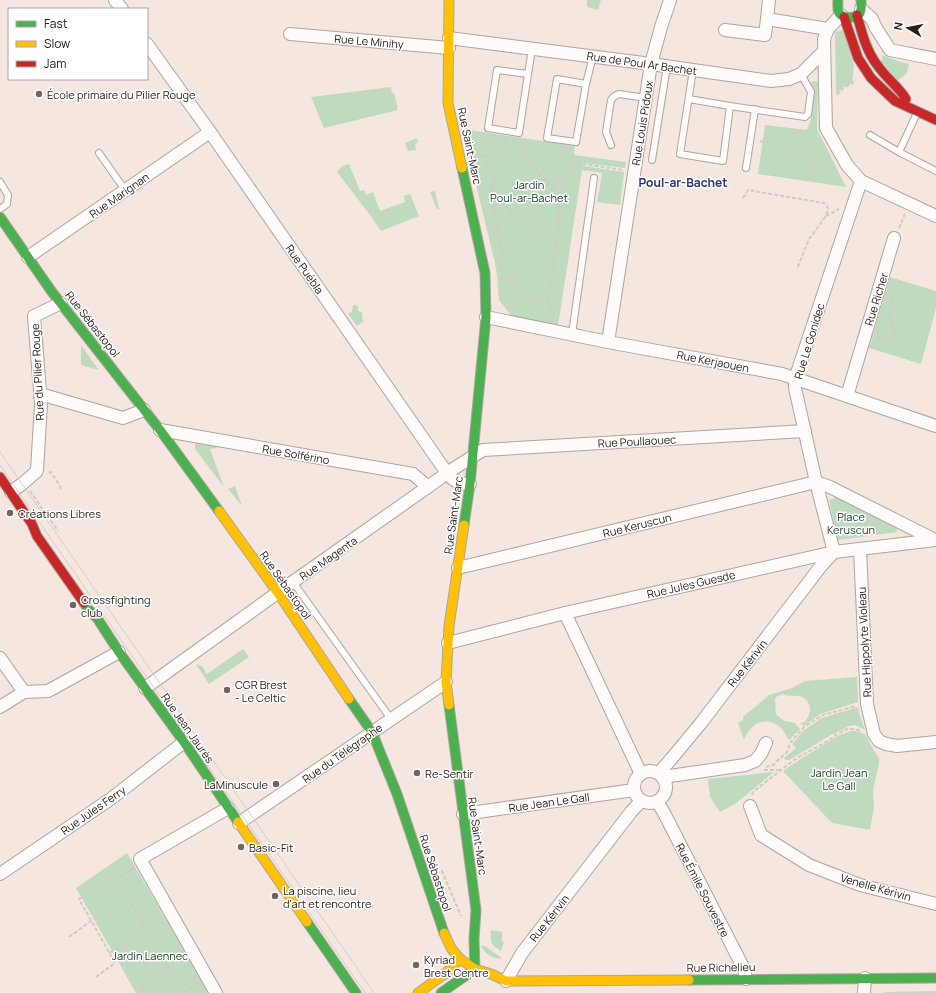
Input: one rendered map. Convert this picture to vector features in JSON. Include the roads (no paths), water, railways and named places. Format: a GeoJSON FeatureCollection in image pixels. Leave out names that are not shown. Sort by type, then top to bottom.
{"type":"FeatureCollection","features":[{"type":"Feature","properties":{"kind":"street"},"geometry":{"type":"LineString","coordinates":[[115,0],[121,8]]}},
{"type":"Feature","properties":{"kind":"street","name":"Rue Saint-Marc"},"geometry":{"type":"LineString","coordinates":[[449,0],[448,103],[485,273],[486,291],[486,317],[470,484],[449,626],[446,682],[476,910],[474,939],[475,969]]}},
{"type":"Feature","properties":{"kind":"street","name":"Rue Louis Pidoux"},"geometry":{"type":"LineString","coordinates":[[608,342],[652,64],[670,0]]}},
{"type":"Feature","properties":{"kind":"street"},"geometry":{"type":"LineString","coordinates":[[725,30],[765,35],[769,0]]}},
{"type":"Feature","properties":{"kind":"street"},"geometry":{"type":"LineString","coordinates":[[838,0],[836,6],[838,12],[842,16],[858,58],[871,78],[895,101],[936,120]]}},
{"type":"Feature","properties":{"kind":"street"},"geometry":{"type":"LineString","coordinates":[[842,16],[853,18],[860,8]]}},
{"type":"Feature","properties":{"kind":"street"},"geometry":{"type":"LineString","coordinates":[[860,8],[872,19],[890,50],[936,59]]}},
{"type":"Feature","properties":{"kind":"street"},"geometry":{"type":"LineString","coordinates":[[860,8],[862,32],[870,54],[877,65],[915,110]]}},
{"type":"Feature","properties":{"kind":"street"},"geometry":{"type":"LineString","coordinates":[[842,16],[828,29],[824,39],[826,128],[847,165],[861,181],[936,216]]}},
{"type":"Feature","properties":{"kind":"street"},"geometry":{"type":"LineString","coordinates":[[767,19],[828,29]]}},
{"type":"Feature","properties":{"kind":"street","name":"Rue Le Minihy"},"geometry":{"type":"LineString","coordinates":[[290,34],[449,43]]}},
{"type":"Feature","properties":{"kind":"street","name":"Rue de Poul Ar Bachet"},"geometry":{"type":"LineString","coordinates":[[449,43],[532,49],[592,56],[771,81],[789,79],[801,74],[824,51]]}},
{"type":"Feature","properties":{"kind":"street","name":"Rue Puébla"},"geometry":{"type":"LineString","coordinates":[[148,45],[210,132],[446,473],[458,483],[470,484]]}},
{"type":"Feature","properties":{"kind":"street","name":"Rue Marignan"},"geometry":{"type":"LineString","coordinates":[[28,257],[210,132]]}},
{"type":"Feature","properties":{"kind":"street","name":"Rue Le Gonidec"},"geometry":{"type":"LineString","coordinates":[[834,552],[816,482],[795,388],[795,379],[861,181]]}},
{"type":"Feature","properties":{"kind":"street","name":"Rue Sébastopol"},"geometry":{"type":"LineString","coordinates":[[0,217],[52,292],[160,430],[278,593],[372,732],[397,794],[444,934],[451,948],[460,959],[475,969],[491,974],[508,984]]}},
{"type":"Feature","properties":{"kind":"street","name":"Rue Richer"},"geometry":{"type":"LineString","coordinates":[[847,396],[894,238]]}},
{"type":"Feature","properties":{"kind":"street","name":"Rue du Pilier Rouge"},"geometry":{"type":"LineString","coordinates":[[10,492],[24,483],[37,470],[41,415],[34,316],[61,303]]}},
{"type":"Feature","properties":{"kind":"street","name":"Rue Kerjaouen"},"geometry":{"type":"LineString","coordinates":[[486,317],[608,342],[782,374],[936,426]]}},
{"type":"Feature","properties":{"kind":"street"},"geometry":{"type":"LineString","coordinates":[[40,394],[124,418],[144,410]]}},
{"type":"Feature","properties":{"kind":"street","name":"Rue Solférino"},"geometry":{"type":"LineString","coordinates":[[160,430],[413,474],[428,487]]}},
{"type":"Feature","properties":{"kind":"street","name":"Rue Poullaouec"},"geometry":{"type":"LineString","coordinates":[[472,457],[483,450],[805,431]]}},
{"type":"Feature","properties":{"kind":"street","name":"Rue Magenta"},"geometry":{"type":"LineString","coordinates":[[146,688],[446,473],[472,457]]}},
{"type":"Feature","properties":{"kind":"street","name":"Rue Jean Jaurès"},"geometry":{"type":"LineString","coordinates":[[0,477],[32,524],[37,536],[88,609],[97,618],[119,652],[184,742],[356,993]]}},
{"type":"Feature","properties":{"kind":"street"},"geometry":{"type":"LineString","coordinates":[[816,482],[936,540]]}},
{"type":"Feature","properties":{"kind":"street","name":"Rue Keruscun"},"geometry":{"type":"LineString","coordinates":[[458,568],[816,482]]}},
{"type":"Feature","properties":{"kind":"street","name":"Rue Jules Guesde"},"geometry":{"type":"LineString","coordinates":[[448,643],[565,613],[834,552],[936,540]]}},
{"type":"Feature","properties":{"kind":"street","name":"Rue Hippolyte Violeau"},"geometry":{"type":"LineString","coordinates":[[860,549],[867,704],[871,724],[869,733],[879,741],[897,746],[936,742]]}},
{"type":"Feature","properties":{"kind":"street","name":"Rue Kérivin"},"geometry":{"type":"LineString","coordinates":[[661,775],[672,758],[834,552]]}},
{"type":"Feature","properties":{"kind":"street"},"geometry":{"type":"LineString","coordinates":[[565,613],[641,774]]}},
{"type":"Feature","properties":{"kind":"street"},"geometry":{"type":"LineString","coordinates":[[0,707],[24,692],[48,691],[119,652]]}},
{"type":"Feature","properties":{"kind":"street"},"geometry":{"type":"LineString","coordinates":[[0,658],[24,692]]}},
{"type":"Feature","properties":{"kind":"street","name":"Rue du Télégraphe"},"geometry":{"type":"LineString","coordinates":[[239,823],[446,682]]}},
{"type":"Feature","properties":{"kind":"street","name":"Rue Jules Ferry"},"geometry":{"type":"LineString","coordinates":[[1,871],[112,798],[184,742]]}},
{"type":"Feature","properties":{"kind":"street"},"geometry":{"type":"LineString","coordinates":[[661,775],[745,764],[755,761],[761,754],[766,743]]}},
{"type":"Feature","properties":{"kind":"street"},"geometry":{"type":"LineString","coordinates":[[649,771],[654,771],[661,775],[666,781],[667,786],[665,796],[661,800],[652,804],[641,801],[636,796],[634,790],[636,778],[649,771]]}},
{"type":"Feature","properties":{"kind":"street","name":"Rue Jean Le Gall"},"geometry":{"type":"LineString","coordinates":[[463,814],[634,790]]}},
{"type":"Feature","properties":{"kind":"street","name":"Rue Kérivin"},"geometry":{"type":"LineString","coordinates":[[508,984],[522,953],[641,801]]}},
{"type":"Feature","properties":{"kind":"street","name":"Rue Émile Souvestre"},"geometry":{"type":"LineString","coordinates":[[657,802],[744,969],[746,979]]}},
{"type":"Feature","properties":{"kind":"street","name":"Venelle Kérivin"},"geometry":{"type":"LineString","coordinates":[[750,806],[761,835],[809,865],[860,885],[936,904]]}},
{"type":"Feature","properties":{"kind":"street"},"geometry":{"type":"LineString","coordinates":[[216,993],[140,859],[228,808]]}},
{"type":"Feature","properties":{"kind":"street"},"geometry":{"type":"LineString","coordinates":[[418,993],[446,973],[460,959]]}},
{"type":"Feature","properties":{"kind":"street"},"geometry":{"type":"LineString","coordinates":[[441,993],[475,969]]}},
{"type":"Feature","properties":{"kind":"street"},"geometry":{"type":"LineString","coordinates":[[864,993],[865,978]]}},
{"type":"Feature","properties":{"kind":"street","name":"Rue Richelieu"},"geometry":{"type":"LineString","coordinates":[[508,984],[746,979],[936,978]]}},
{"type":"Feature","properties":{"kind":"lane"},"geometry":{"type":"LineString","coordinates":[[528,74],[497,70],[488,128],[519,133],[532,49]]}},
{"type":"Feature","properties":{"kind":"lane"},"geometry":{"type":"LineString","coordinates":[[586,84],[557,79],[547,138],[576,142],[592,56]]}},
{"type":"Feature","properties":{"kind":"lane"},"geometry":{"type":"LineString","coordinates":[[652,160],[667,66]]}},
{"type":"Feature","properties":{"kind":"lane"},"geometry":{"type":"LineString","coordinates":[[693,70],[680,154],[723,161],[730,106]]}},
{"type":"Feature","properties":{"kind":"lane"},"geometry":{"type":"LineString","coordinates":[[689,99],[755,110],[805,116],[808,114],[811,92],[801,74]]}},
{"type":"Feature","properties":{"kind":"lane"},"geometry":{"type":"LineString","coordinates":[[611,145],[606,132],[611,100],[613,97],[619,94],[646,98]]}},
{"type":"Feature","properties":{"kind":"lane"},"geometry":{"type":"LineString","coordinates":[[746,168],[755,110]]}},
{"type":"Feature","properties":{"kind":"lane"},"geometry":{"type":"LineString","coordinates":[[899,152],[915,110]]}},
{"type":"Feature","properties":{"kind":"lane"},"geometry":{"type":"LineString","coordinates":[[870,135],[936,171]]}},
{"type":"Feature","properties":{"kind":"lane"},"geometry":{"type":"LineString","coordinates":[[99,152],[125,190]]}},
{"type":"Feature","properties":{"kind":"lane"},"geometry":{"type":"LineString","coordinates":[[572,334],[594,178]]}},
{"type":"Feature","properties":{"kind":"lane"},"geometry":{"type":"LineString","coordinates":[[0,182],[8,195],[7,204],[0,209]]}},
{"type":"Feature","properties":{"kind":"lane"},"geometry":{"type":"LineString","coordinates":[[293,582],[391,719]]}},
{"type":"Feature","properties":{"kind":"tram line"},"geometry":{"type":"LineString","coordinates":[[0,452],[374,993]]}},
{"type":"Feature","properties":{"kind":"tram line"},"geometry":{"type":"LineString","coordinates":[[0,465],[365,993]]}},
{"type":"Feature","properties":{"kind":"place","name":"École primaire du Pilier Rouge"},"geometry":{"type":"Point","coordinates":[39,94]}},
{"type":"Feature","properties":{"kind":"place","name":"Créations Libres"},"geometry":{"type":"Point","coordinates":[10,513]}},
{"type":"Feature","properties":{"kind":"place","name":"Crossfighting club"},"geometry":{"type":"Point","coordinates":[73,605]}},
{"type":"Feature","properties":{"kind":"place","name":"CGR Brest - Le Celtic"},"geometry":{"type":"Point","coordinates":[227,690]}},
{"type":"Feature","properties":{"kind":"place","name":"Re-Sentir"},"geometry":{"type":"Point","coordinates":[417,773]}},
{"type":"Feature","properties":{"kind":"place","name":"LaMinuscule"},"geometry":{"type":"Point","coordinates":[276,784]}},
{"type":"Feature","properties":{"kind":"place","name":"Basic-Fit"},"geometry":{"type":"Point","coordinates":[241,847]}},
{"type":"Feature","properties":{"kind":"place","name":"La piscine, lieu d'art et rencontre"},"geometry":{"type":"Point","coordinates":[275,896]}},
{"type":"Feature","properties":{"kind":"place","name":"Kyriad Brest Centre"},"geometry":{"type":"Point","coordinates":[416,965]}},
{"type":"Feature","properties":{"kind":"district","name":"Poul-ar-Bachet"},"geometry":{"type":"Point","coordinates":[683,182]}},
{"type":"Feature","properties":{"kind":"park label","name":"Jardin Poul-ar-Bachet"},"geometry":{"type":"Point","coordinates":[529,190]}},
{"type":"Feature","properties":{"kind":"park label","name":"Place Keruscun"},"geometry":{"type":"Point","coordinates":[851,522]}},
{"type":"Feature","properties":{"kind":"park label","name":"Jardin Jean Le Gall"},"geometry":{"type":"Point","coordinates":[839,778]}},
{"type":"Feature","properties":{"kind":"park label","name":"Jardin Laennec"},"geometry":{"type":"Point","coordinates":[150,955]}}]}
